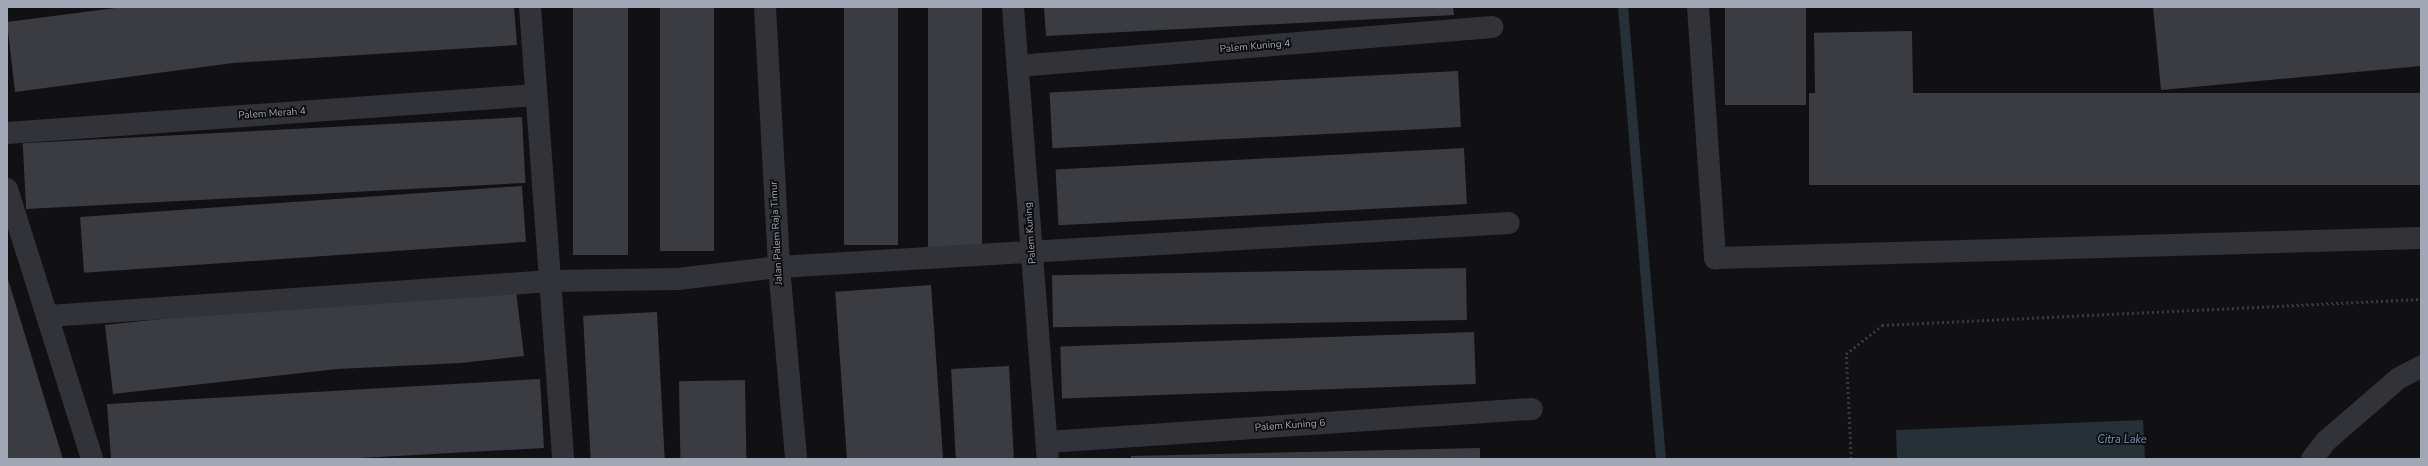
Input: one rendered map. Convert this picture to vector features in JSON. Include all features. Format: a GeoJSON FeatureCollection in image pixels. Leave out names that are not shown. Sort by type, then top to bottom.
{"type":"FeatureCollection","features":[{"type":"Feature","properties":{"kind":"street"},"geometry":{"type":"LineString","coordinates":[[530,7],[563,459]]}},
{"type":"Feature","properties":{"kind":"street","name":"Jalan Palem Raja Timur"},"geometry":{"type":"LineString","coordinates":[[765,7],[779,267],[796,459]]}},
{"type":"Feature","properties":{"kind":"street","name":"Palem Kuning"},"geometry":{"type":"LineString","coordinates":[[1013,7],[1048,451]]}},
{"type":"Feature","properties":{"kind":"street"},"geometry":{"type":"LineString","coordinates":[[1698,7],[1715,258],[2421,238]]}},
{"type":"Feature","properties":{"kind":"street","name":"Palem Kuning 4"},"geometry":{"type":"LineString","coordinates":[[1018,66],[1492,27]]}},
{"type":"Feature","properties":{"kind":"street","name":"Palem Merah 4"},"geometry":{"type":"LineString","coordinates":[[7,133],[536,95]]}},
{"type":"Feature","properties":{"kind":"street"},"geometry":{"type":"LineString","coordinates":[[7,189],[49,316],[92,459]]}},
{"type":"Feature","properties":{"kind":"street"},"geometry":{"type":"LineString","coordinates":[[49,316],[551,282],[678,279],[779,267],[1032,254],[1509,223]]}},
{"type":"Feature","properties":{"kind":"street"},"geometry":{"type":"LineString","coordinates":[[2312,459],[2326,441],[2399,378],[2421,367]]}},
{"type":"Feature","properties":{"kind":"street","name":"Palem Kuning 6"},"geometry":{"type":"LineString","coordinates":[[1048,451],[1532,409]]}},
{"type":"Feature","properties":{"kind":"path"},"geometry":{"type":"LineString","coordinates":[[1851,459],[1846,354],[1882,325],[2421,299]]}},
{"type":"Feature","properties":{"kind":"water","name":"Citra Lake"},"geometry":{"type":"Polygon","coordinates":[[[2143,420],[2145,459],[1897,459],[1896,430],[2143,420]]]}},
{"type":"Feature","properties":{"kind":"building"},"geometry":{"type":"Polygon","coordinates":[[[123,7],[514,7],[517,45],[233,63],[15,92],[7,22],[123,7]]]}},
{"type":"Feature","properties":{"kind":"building"},"geometry":{"type":"Polygon","coordinates":[[[573,7],[628,7],[628,255],[573,255],[573,7]]]}},
{"type":"Feature","properties":{"kind":"building"},"geometry":{"type":"Polygon","coordinates":[[[660,7],[714,7],[714,251],[660,251],[660,7]]]}},
{"type":"Feature","properties":{"kind":"building"},"geometry":{"type":"Polygon","coordinates":[[[844,7],[898,7],[898,245],[844,245],[844,7]]]}},
{"type":"Feature","properties":{"kind":"building"},"geometry":{"type":"Polygon","coordinates":[[[928,7],[982,7],[982,250],[928,250],[928,7]]]}},
{"type":"Feature","properties":{"kind":"building"},"geometry":{"type":"Polygon","coordinates":[[[1044,7],[1453,7],[1454,15],[1046,36],[1044,7]]]}},
{"type":"Feature","properties":{"kind":"building"},"geometry":{"type":"Polygon","coordinates":[[[1725,7],[1806,7],[1806,105],[1725,105],[1725,7]]]}},
{"type":"Feature","properties":{"kind":"building"},"geometry":{"type":"Polygon","coordinates":[[[2153,7],[2421,7],[2421,66],[2161,90],[2153,7]]]}},
{"type":"Feature","properties":{"kind":"building"},"geometry":{"type":"Polygon","coordinates":[[[1912,31],[1913,113],[1815,115],[1814,33],[1912,31]]]}},
{"type":"Feature","properties":{"kind":"building"},"geometry":{"type":"Polygon","coordinates":[[[1458,71],[1461,127],[1052,148],[1050,92],[1458,71]]]}},
{"type":"Feature","properties":{"kind":"building"},"geometry":{"type":"Polygon","coordinates":[[[1809,93],[2421,93],[2421,185],[1809,185],[1809,93]]]}},
{"type":"Feature","properties":{"kind":"building"},"geometry":{"type":"Polygon","coordinates":[[[522,117],[525,183],[26,209],[23,143],[522,117]]]}},
{"type":"Feature","properties":{"kind":"building"},"geometry":{"type":"Polygon","coordinates":[[[1464,148],[1467,204],[1058,225],[1056,169],[1464,148]]]}},
{"type":"Feature","properties":{"kind":"building"},"geometry":{"type":"Polygon","coordinates":[[[522,186],[526,242],[84,273],[80,217],[522,186]]]}},
{"type":"Feature","properties":{"kind":"building"},"geometry":{"type":"Polygon","coordinates":[[[1466,268],[1467,320],[1053,327],[1052,275],[1466,268]]]}},
{"type":"Feature","properties":{"kind":"building"},"geometry":{"type":"Polygon","coordinates":[[[7,276],[63,459],[7,459],[7,276]]]}},
{"type":"Feature","properties":{"kind":"building"},"geometry":{"type":"Polygon","coordinates":[[[931,285],[943,459],[847,459],[835,292],[931,285]]]}},
{"type":"Feature","properties":{"kind":"building"},"geometry":{"type":"Polygon","coordinates":[[[516,291],[524,356],[461,363],[337,369],[113,394],[105,325],[254,309],[516,291]]]}},
{"type":"Feature","properties":{"kind":"building"},"geometry":{"type":"Polygon","coordinates":[[[657,312],[665,459],[591,459],[583,316],[657,312]]]}},
{"type":"Feature","properties":{"kind":"building"},"geometry":{"type":"Polygon","coordinates":[[[1474,332],[1476,384],[1062,398],[1060,346],[1474,332]]]}},
{"type":"Feature","properties":{"kind":"building"},"geometry":{"type":"Polygon","coordinates":[[[1009,366],[1014,459],[956,459],[951,369],[1009,366]]]}},
{"type":"Feature","properties":{"kind":"building"},"geometry":{"type":"Polygon","coordinates":[[[540,379],[544,448],[343,459],[111,459],[107,404],[540,379]]]}},
{"type":"Feature","properties":{"kind":"building"},"geometry":{"type":"Polygon","coordinates":[[[745,380],[746,459],[680,459],[679,381],[745,380]]]}},
{"type":"Feature","properties":{"kind":"building"},"geometry":{"type":"Polygon","coordinates":[[[1480,448],[1480,459],[1131,459],[1131,456],[1480,448]]]}},
{"type":"Feature","properties":{"kind":"waterway"},"geometry":{"type":"LineString","coordinates":[[1623,7],[1661,459]]}}]}
